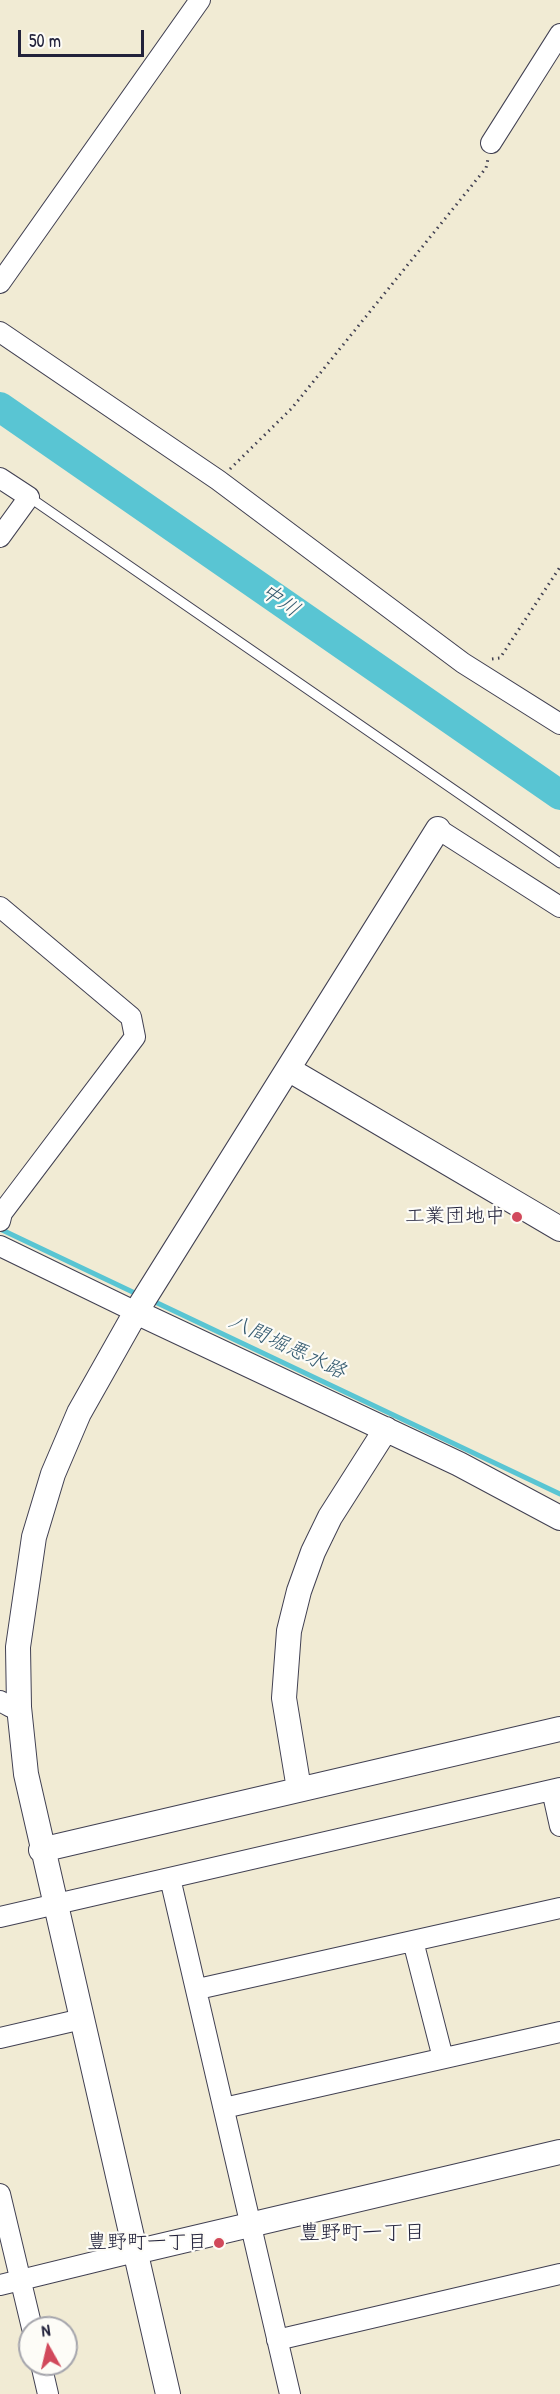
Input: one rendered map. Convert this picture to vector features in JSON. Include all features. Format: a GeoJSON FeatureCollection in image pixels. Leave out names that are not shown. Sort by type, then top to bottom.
{"type":"FeatureCollection","features":[{"type":"Feature","properties":{"kind":"street"},"geometry":{"type":"LineString","coordinates":[[0,284],[200,0]]}},
{"type":"Feature","properties":{"kind":"street"},"geometry":{"type":"LineString","coordinates":[[491,143],[560,34]]}},
{"type":"Feature","properties":{"kind":"street"},"geometry":{"type":"LineString","coordinates":[[0,332],[218,480],[463,663],[560,724]]}},
{"type":"Feature","properties":{"kind":"street"},"geometry":{"type":"LineString","coordinates":[[0,478],[29,497],[0,537]]}},
{"type":"Feature","properties":{"kind":"street"},"geometry":{"type":"LineString","coordinates":[[168,2394],[9,1704],[33,1538],[53,1474],[79,1413],[142,1302],[438,829],[560,908]]}},
{"type":"Feature","properties":{"kind":"street"},"geometry":{"type":"LineString","coordinates":[[0,907],[131,1017],[135,1037],[2,1213],[0,1221]]}},
{"type":"Feature","properties":{"kind":"street"},"geometry":{"type":"LineString","coordinates":[[288,1069],[560,1229]]}},
{"type":"Feature","properties":{"kind":"street"},"geometry":{"type":"LineString","coordinates":[[0,1246],[142,1302],[560,1518]]}},
{"type":"Feature","properties":{"kind":"street"},"geometry":{"type":"LineString","coordinates":[[299,1789],[284,1698],[284,1663],[291,1621],[299,1591],[326,1526],[386,1429]]}},
{"type":"Feature","properties":{"kind":"street"},"geometry":{"type":"LineString","coordinates":[[41,1850],[560,1728]]}},
{"type":"Feature","properties":{"kind":"street"},"geometry":{"type":"LineString","coordinates":[[0,1917],[556,1789],[560,1826]]}},
{"type":"Feature","properties":{"kind":"street"},"geometry":{"type":"LineString","coordinates":[[171,1878],[290,2394]]}},
{"type":"Feature","properties":{"kind":"street"},"geometry":{"type":"LineString","coordinates":[[198,1989],[560,1908]]}},
{"type":"Feature","properties":{"kind":"street"},"geometry":{"type":"LineString","coordinates":[[413,1941],[443,2058]]}},
{"type":"Feature","properties":{"kind":"street"},"geometry":{"type":"LineString","coordinates":[[0,2038],[82,2019]]}},
{"type":"Feature","properties":{"kind":"street"},"geometry":{"type":"LineString","coordinates":[[224,2108],[560,2032]]}},
{"type":"Feature","properties":{"kind":"street"},"geometry":{"type":"LineString","coordinates":[[0,2285],[560,2152]]}},
{"type":"Feature","properties":{"kind":"street"},"geometry":{"type":"LineString","coordinates":[[0,2194],[29,2316]]}},
{"type":"Feature","properties":{"kind":"street"},"geometry":{"type":"LineString","coordinates":[[277,2340],[560,2274]]}},
{"type":"Feature","properties":{"kind":"street"},"geometry":{"type":"LineString","coordinates":[[44,2376],[48,2394]]}},
{"type":"Feature","properties":{"kind":"lane"},"geometry":{"type":"LineString","coordinates":[[29,497],[560,863]]}},
{"type":"Feature","properties":{"kind":"path"},"geometry":{"type":"LineString","coordinates":[[218,480],[300,399],[486,168],[491,143]]}},
{"type":"Feature","properties":{"kind":"path"},"geometry":{"type":"LineString","coordinates":[[463,663],[500,658],[560,567]]}},
{"type":"Feature","properties":{"kind":"waterway","name":"中川"},"geometry":{"type":"LineString","coordinates":[[0,407],[560,795]]}},
{"type":"Feature","properties":{"kind":"waterway","name":"八間堀悪水路"},"geometry":{"type":"LineString","coordinates":[[0,1229],[139,1295]]}},
{"type":"Feature","properties":{"kind":"waterway","name":"八間堀悪水路"},"geometry":{"type":"LineString","coordinates":[[151,1300],[560,1494]]}},
{"type":"Feature","properties":{"kind":"place","name":"工業団地中"},"geometry":{"type":"Point","coordinates":[517,1217]}},
{"type":"Feature","properties":{"kind":"place","name":"豊野町一丁目"},"geometry":{"type":"Point","coordinates":[219,2243]}},
{"type":"Feature","properties":{"kind":"district","name":"豊野町一丁目"},"geometry":{"type":"Point","coordinates":[362,2233]}}]}
